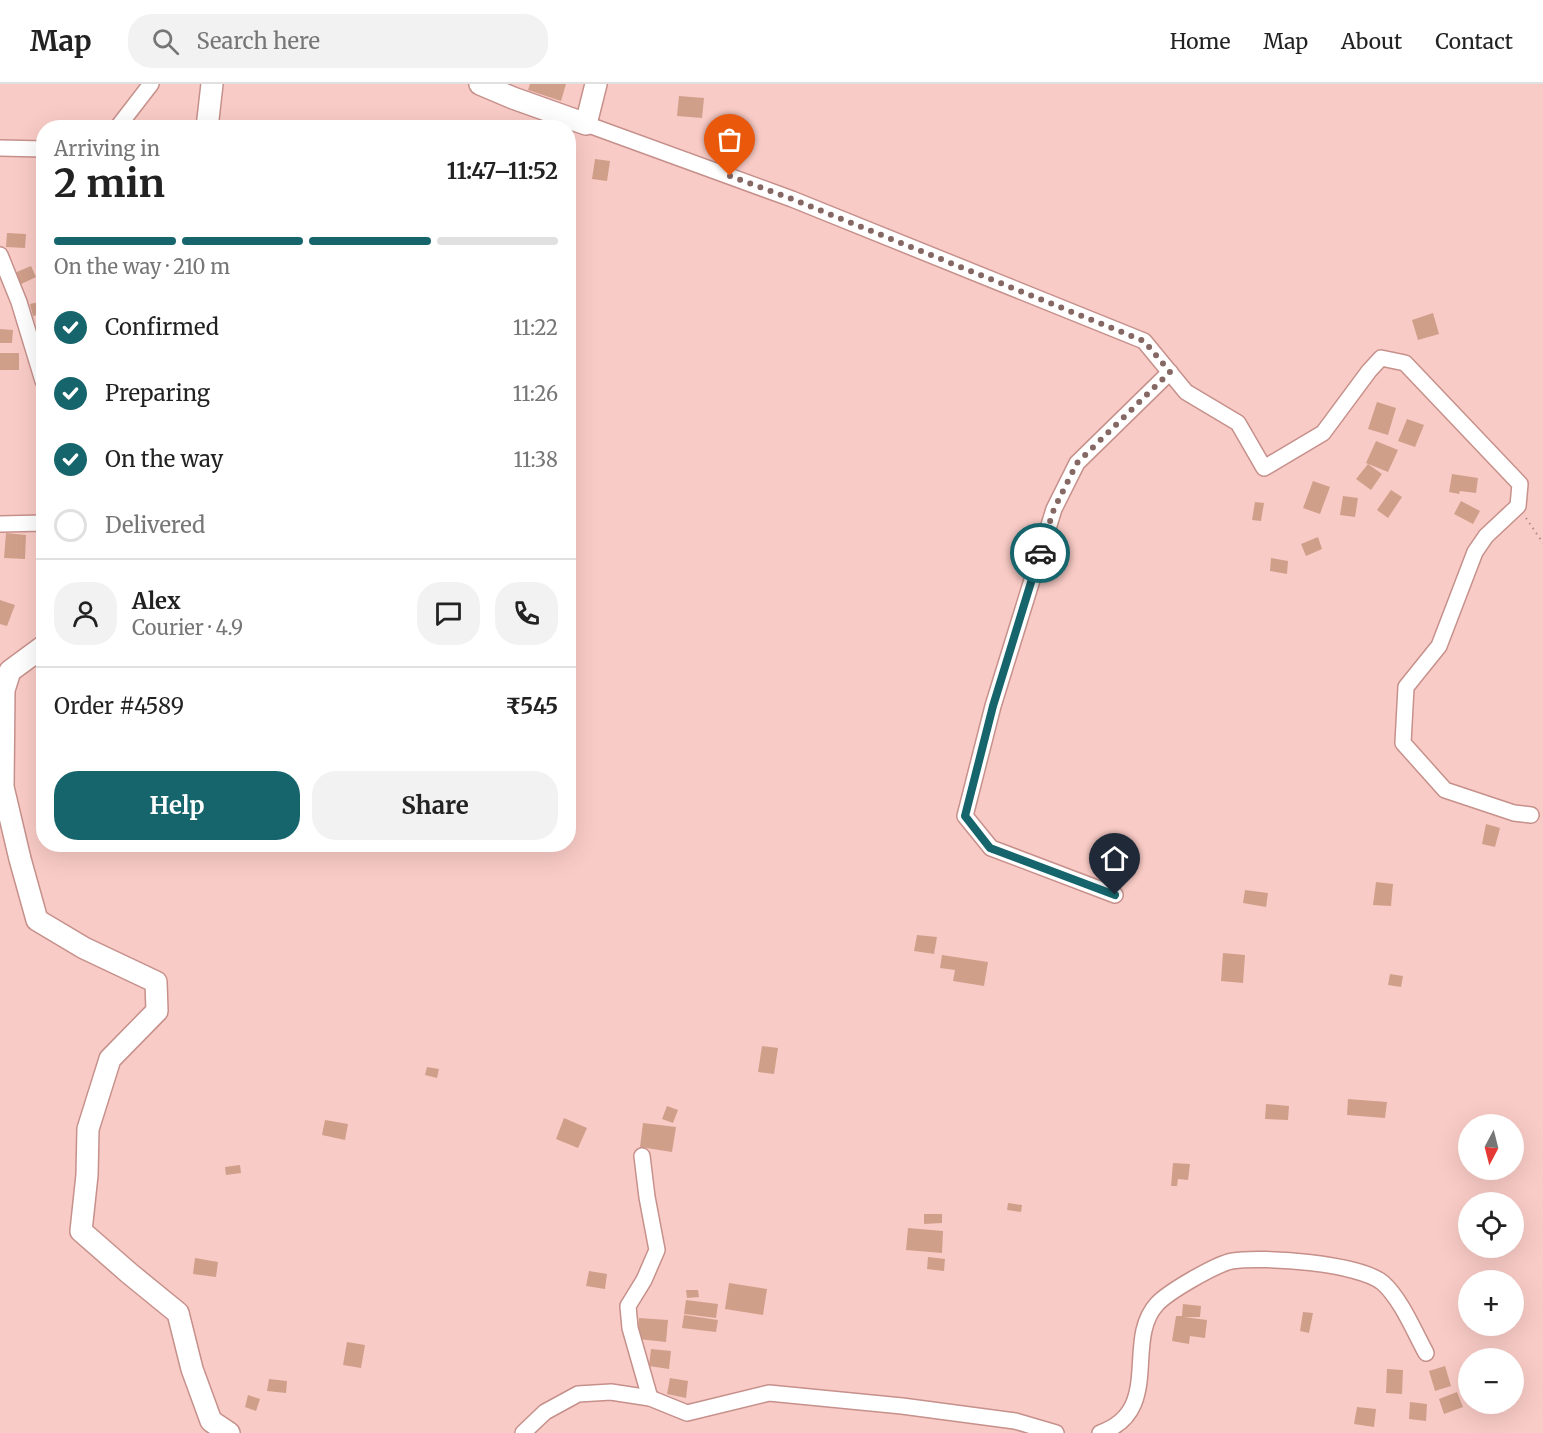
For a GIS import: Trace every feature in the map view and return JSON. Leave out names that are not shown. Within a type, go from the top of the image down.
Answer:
[{"type":"main road","points":[[208,120],[212,84]]},
{"type":"main road","points":[[480,84],[575,120]]},
{"type":"main road","points":[[576,120],[586,124],[596,84]]},
{"type":"main road","points":[[36,651],[5,669],[3,787],[37,920],[84,948],[156,982],[157,1011],[110,1059],[88,1129],[87,1175],[81,1231],[129,1274],[178,1313],[192,1369],[212,1421],[229,1433]]},
{"type":"street","points":[[123,120],[151,84]]},
{"type":"street","points":[[586,124],[792,199],[1144,341],[1186,392],[1238,423],[1264,468],[1323,433],[1369,371],[1382,358],[1405,363],[1520,484],[1518,506],[1486,536],[1475,552],[1439,646],[1406,687],[1403,743],[1445,790],[1514,813],[1531,815]]},
{"type":"street","points":[[0,148],[36,149]]},
{"type":"street","points":[[0,255],[19,302],[36,356]]},
{"type":"street","points":[[1115,895],[990,848],[965,816],[993,706],[1054,509],[1077,463],[1170,372]]},
{"type":"street","points":[[0,524],[36,524]]},
{"type":"street","points":[[642,1156],[657,1250],[644,1280],[628,1306],[630,1328],[650,1398]]},
{"type":"street","points":[[1100,1433],[1111,1429],[1127,1416],[1137,1393],[1146,1319],[1157,1304],[1180,1287],[1230,1262],[1264,1259],[1308,1263],[1353,1270],[1383,1283],[1398,1303],[1426,1353]]},
{"type":"street","points":[[523,1433],[545,1412],[578,1394],[611,1392],[650,1398],[687,1413],[769,1393],[902,1406],[1015,1421],[1056,1433]]},
{"type":"path","points":[[1518,506],[1543,543]]},
{"type":"building","points":[[530,84],[566,84],[561,101],[528,90]]},
{"type":"building","points":[[679,96],[704,98],[702,118],[677,116]]},
{"type":"building","points":[[595,159],[610,161],[607,181],[592,179]]},
{"type":"building","points":[[7,233],[26,234],[25,248],[6,247]]},
{"type":"building","points":[[31,266],[36,277],[17,286],[12,274]]},
{"type":"building","points":[[36,303],[36,315],[33,316],[30,304]]},
{"type":"building","points":[[1433,313],[1439,334],[1418,340],[1412,320]]},
{"type":"building","points":[[0,329],[13,330],[12,343],[0,343]]},
{"type":"building","points":[[0,353],[19,353],[19,370],[0,370]]},
{"type":"building","points":[[1377,402],[1396,408],[1388,435],[1368,429]]},
{"type":"building","points":[[1407,419],[1424,425],[1415,447],[1398,441]]},
{"type":"building","points":[[1376,441],[1398,450],[1388,472],[1366,463]]},
{"type":"building","points":[[1368,464],[1382,474],[1371,490],[1356,479]]},
{"type":"building","points":[[1452,474],[1478,478],[1476,493],[1449,492]]},
{"type":"building","points":[[1313,481],[1330,487],[1320,514],[1303,508]]},
{"type":"building","points":[[1391,490],[1402,497],[1388,518],[1377,510]]},
{"type":"building","points":[[1343,496],[1358,498],[1355,517],[1340,515]]},
{"type":"building","points":[[1461,501],[1480,511],[1473,524],[1454,514]]},
{"type":"building","points":[[1255,502],[1264,503],[1261,521],[1252,520]]},
{"type":"building","points":[[6,533],[26,535],[25,559],[4,558]]},
{"type":"building","points":[[1318,537],[1322,549],[1306,556],[1301,544]]},
{"type":"building","points":[[1271,558],[1288,561],[1287,574],[1270,571]]},
{"type":"building","points":[[0,600],[15,605],[7,626],[0,624]]},
{"type":"building","points":[[1486,824],[1500,828],[1495,847],[1482,844]]},
{"type":"building","points":[[1376,882],[1393,884],[1391,906],[1373,905]]},
{"type":"building","points":[[1245,890],[1268,893],[1266,907],[1243,903]]},
{"type":"building","points":[[917,935],[937,937],[934,954],[914,951]]},
{"type":"building","points":[[1223,953],[1245,955],[1243,983],[1221,981]]},
{"type":"building","points":[[942,955],[988,962],[984,986],[953,981],[955,970],[940,968]]},
{"type":"building","points":[[1390,974],[1403,976],[1401,987],[1388,985]]},
{"type":"building","points":[[762,1046],[778,1048],[774,1074],[758,1072]]},
{"type":"building","points":[[427,1067],[439,1069],[437,1078],[425,1075]]},
{"type":"building","points":[[1348,1099],[1387,1102],[1385,1118],[1347,1115]]},
{"type":"building","points":[[1266,1104],[1289,1106],[1288,1120],[1265,1119]]},
{"type":"building","points":[[667,1106],[678,1110],[673,1123],[662,1119]]},
{"type":"building","points":[[564,1118],[587,1128],[578,1148],[556,1139]]},
{"type":"building","points":[[325,1120],[348,1124],[345,1140],[322,1135]]},
{"type":"building","points":[[643,1123],[676,1127],[672,1152],[640,1147]]},
{"type":"building","points":[[1173,1163],[1190,1164],[1188,1180],[1178,1179],[1177,1186],[1171,1186]]},
{"type":"building","points":[[240,1165],[241,1173],[226,1175],[225,1167]]},
{"type":"building","points":[[1008,1203],[1022,1205],[1021,1212],[1007,1210]]},
{"type":"building","points":[[924,1214],[942,1214],[942,1223],[924,1224]]},
{"type":"building","points":[[908,1228],[943,1231],[942,1253],[906,1250]]},
{"type":"building","points":[[928,1257],[945,1259],[944,1271],[927,1269]]},
{"type":"building","points":[[195,1258],[218,1262],[216,1277],[193,1274]]},
{"type":"building","points":[[589,1271],[607,1274],[605,1289],[586,1286]]},
{"type":"building","points":[[729,1283],[767,1289],[763,1315],[725,1309]]},
{"type":"building","points":[[686,1290],[698,1290],[699,1297],[687,1298]]},
{"type":"building","points":[[686,1300],[718,1304],[716,1318],[684,1314]]},
{"type":"building","points":[[1183,1304],[1201,1306],[1200,1317],[1184,1317],[1207,1320],[1205,1338],[1190,1336],[1189,1344],[1172,1341],[1176,1316],[1182,1316]]},
{"type":"building","points":[[1303,1312],[1313,1313],[1309,1333],[1300,1331]]},
{"type":"building","points":[[684,1315],[718,1320],[716,1332],[682,1328]]},
{"type":"building","points":[[639,1318],[668,1320],[666,1342],[638,1339]]},
{"type":"building","points":[[347,1342],[365,1345],[361,1368],[343,1365]]},
{"type":"building","points":[[651,1349],[671,1351],[669,1369],[649,1366]]},
{"type":"building","points":[[1445,1366],[1451,1386],[1435,1391],[1429,1371]]},
{"type":"building","points":[[1387,1369],[1403,1370],[1402,1394],[1386,1393]]},
{"type":"building","points":[[670,1378],[688,1381],[686,1398],[667,1394]]},
{"type":"building","points":[[269,1379],[287,1381],[286,1393],[267,1391]]},
{"type":"building","points":[[1457,1392],[1458,1409],[1444,1414],[1439,1399]]},
{"type":"building","points":[[248,1395],[260,1399],[256,1411],[245,1407]]},
{"type":"building","points":[[1410,1402],[1427,1404],[1426,1421],[1409,1419]]},
{"type":"building","points":[[1357,1407],[1376,1409],[1374,1427],[1354,1424]]},
{"type":"way so far","points":[[730,176],[1144,341],[1170,372],[1077,463],[1054,509],[1040,553]]},
{"type":"route","points":[[1040,553],[993,706],[965,816],[990,848],[1115,895]]}]
